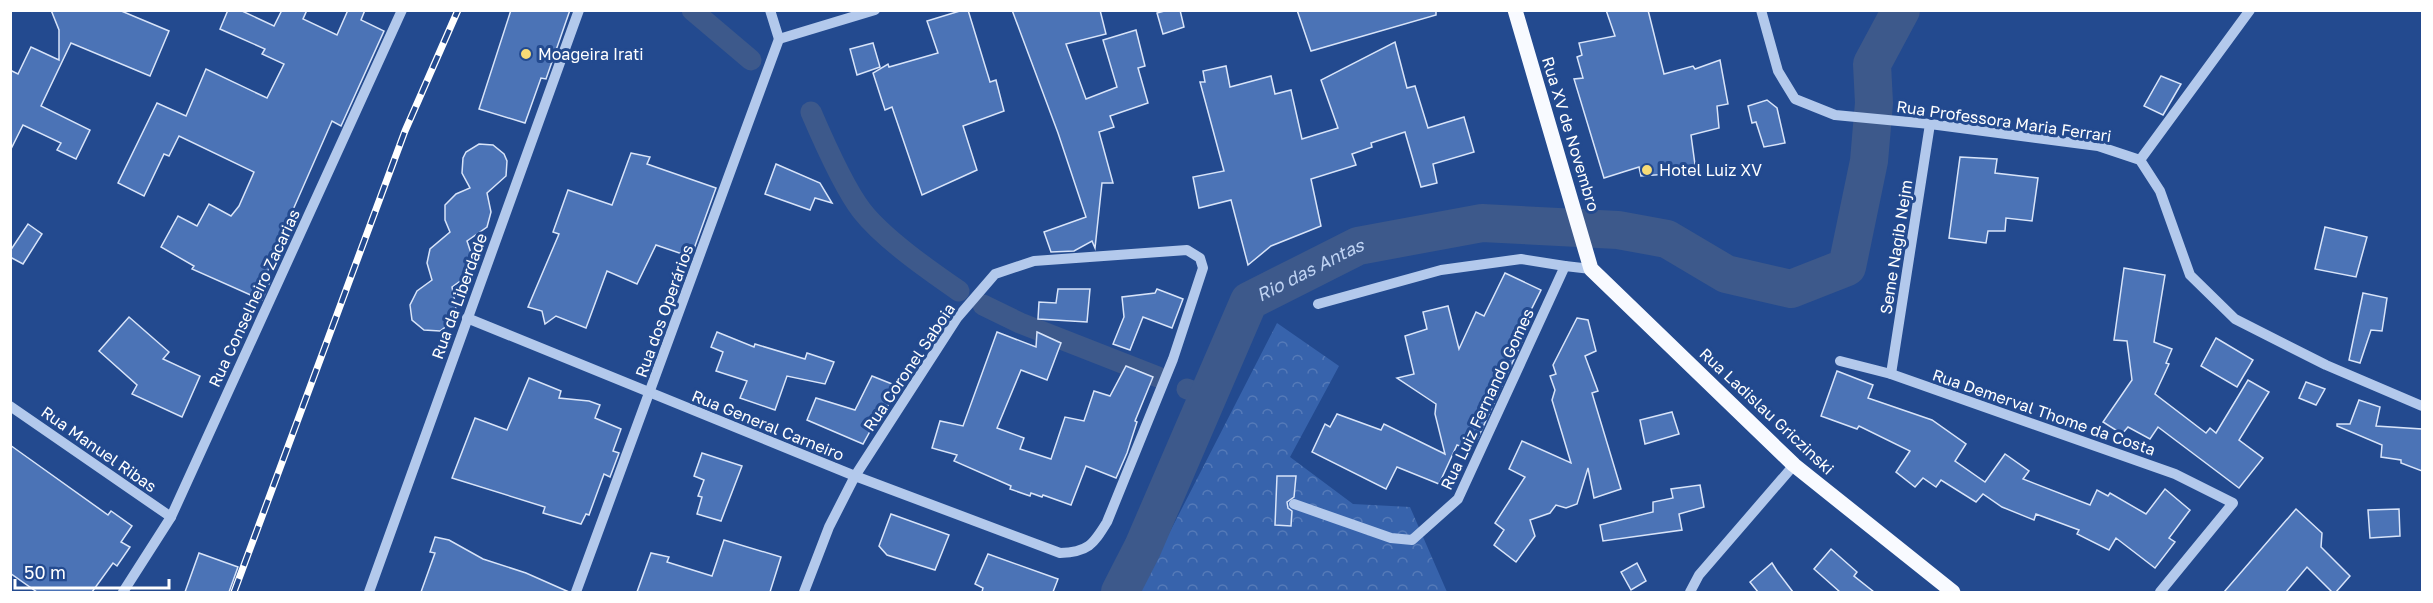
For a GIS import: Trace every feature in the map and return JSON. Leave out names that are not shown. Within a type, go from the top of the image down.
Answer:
[{"type":"main road","name":"Rua XV de Novembro","points":[[1515,10],[1591,269]]},
{"type":"main road","name":"Rua Ladislau Griczinski","points":[[1591,269],[1794,465],[1953,592]]},
{"type":"street","name":"Rua Conselheiro Zacarias","points":[[123,592],[171,517],[402,10]]},
{"type":"street","name":"Rua da Liberdade","points":[[369,592],[579,10]]},
{"type":"street","points":[[770,10],[779,39],[875,10]]},
{"type":"street","name":"Rua Professora Maria Ferrari","points":[[1761,10],[1778,70],[1795,99],[1835,115],[1900,120],[2098,147],[2140,160]]},
{"type":"street","points":[[2250,10],[2140,160],[2160,191],[2190,274],[2235,320],[2326,365],[2422,406]]},
{"type":"street","name":"Rua dos Operários","points":[[576,592],[779,39]]},
{"type":"street","name":"Seme Nagib Nejm","points":[[1891,374],[1930,124]]},
{"type":"street","name":"Rua Coronel Saboia","points":[[804,592],[829,527],[855,476],[957,318],[995,274],[1035,261],[1187,250],[1200,258],[1203,268],[1173,359],[1107,522],[1094,543],[1080,552],[1060,553]]},
{"type":"street","points":[[1318,304],[1441,270],[1521,259],[1591,269]]},
{"type":"street","name":"Rua Luiz Fernando Gomes","points":[[1294,504],[1391,538],[1412,540],[1458,499],[1565,266]]},
{"type":"street","name":"Rua General Carneiro","points":[[467,318],[855,476],[1060,553]]},
{"type":"street","name":"Rua Demerval Thome da Costa","points":[[1840,361],[1891,374],[2175,474],[2232,503],[2160,592]]},
{"type":"street","name":"Rua Manuel Ribas","points":[[10,406],[171,517]]},
{"type":"street","points":[[1690,592],[1699,575],[1794,465]]},
{"type":"green space","points":[[1277,323],[1339,366],[1290,457],[1353,504],[1410,507],[1447,592],[1139,592]]},
{"type":"building","points":[[51,10],[119,10],[169,31],[150,76],[71,43],[41,106],[90,130],[76,159],[57,150],[61,143],[23,125],[10,151],[10,70],[18,74],[31,47],[59,60],[59,30]]},
{"type":"building","points":[[228,10],[240,10],[274,26],[282,10],[307,10],[303,19],[337,35],[348,10],[365,10],[361,20],[384,31],[341,126],[332,121],[285,228],[290,230],[265,276],[271,279],[262,300],[192,269],[194,266],[161,247],[178,216],[197,226],[209,204],[231,216],[239,206],[254,172],[179,136],[169,156],[164,154],[144,196],[118,183],[157,103],[186,116],[206,69],[267,98],[284,64],[262,54],[265,49],[220,29]]},
{"type":"building","name":"Moageira Irati","points":[[511,10],[570,10],[546,79],[541,78],[525,123],[479,109]]},
{"type":"building","points":[[968,10],[990,82],[996,80],[1004,111],[963,126],[977,170],[922,195],[892,107],[885,110],[873,73],[888,64],[889,67],[938,53],[927,21]]},
{"type":"building","points":[[1012,10],[1100,10],[1106,34],[1066,44],[1086,99],[1117,87],[1103,40],[1136,30],[1145,66],[1138,68],[1148,103],[1110,116],[1114,127],[1099,132],[1113,183],[1102,183],[1095,248],[1092,241],[1074,251],[1051,252],[1044,232],[1086,217],[1058,133]]},
{"type":"building","points":[[1180,10],[1184,27],[1163,34],[1157,13]]},
{"type":"building","points":[[1297,10],[1436,10],[1436,15],[1311,51]]},
{"type":"building","points":[[1606,10],[1648,10],[1664,74],[1693,66],[1695,69],[1720,60],[1728,104],[1717,106],[1719,128],[1691,135],[1696,172],[1641,176],[1639,167],[1604,178],[1574,79],[1583,78],[1577,57],[1582,55],[1579,43],[1615,36]]},
{"type":"building","points":[[1395,42],[1407,88],[1415,86],[1428,128],[1464,117],[1474,152],[1433,164],[1437,183],[1421,187],[1405,132],[1371,143],[1372,147],[1352,154],[1356,165],[1311,179],[1321,226],[1271,246],[1248,265],[1231,200],[1199,208],[1193,177],[1224,171],[1200,82],[1205,82],[1203,71],[1226,66],[1230,87],[1271,76],[1275,94],[1291,90],[1302,139],[1338,128],[1321,80]]},
{"type":"building","points":[[873,43],[880,67],[857,75],[850,49]]},
{"type":"building","points":[[2161,76],[2181,84],[2163,115],[2144,106]]},
{"type":"building","points":[[1767,100],[1777,108],[1785,143],[1764,147],[1756,122],[1752,123],[1748,106]]},
{"type":"building","points":[[479,144],[493,145],[504,154],[507,161],[506,176],[487,193],[491,212],[487,227],[467,241],[474,262],[467,276],[452,287],[456,307],[452,322],[440,331],[424,330],[412,320],[410,305],[417,291],[432,280],[427,263],[430,249],[450,232],[445,220],[445,205],[456,194],[470,188],[462,173],[463,158],[466,152]]},
{"type":"building","points":[[631,153],[650,157],[647,164],[716,188],[691,257],[656,245],[637,284],[607,271],[586,328],[556,316],[545,324],[542,311],[528,307],[559,234],[553,232],[568,190],[612,205]]},
{"type":"building","points":[[1960,157],[1997,159],[1995,173],[2038,178],[2032,221],[2006,218],[2005,231],[1988,231],[1986,243],[1949,238]]},
{"type":"building","points":[[776,164],[820,183],[832,203],[815,198],[810,210],[765,194]]},
{"type":"building","points":[[28,224],[42,234],[23,264],[10,257],[10,251]]},
{"type":"building","points":[[2325,227],[2367,237],[2356,277],[2315,269]]},
{"type":"building","points":[[2124,268],[2165,275],[2154,342],[2172,349],[2166,363],[2169,364],[2155,394],[2206,433],[2210,428],[2216,433],[2248,380],[2269,392],[2239,440],[2263,458],[2239,488],[2158,427],[2150,439],[2128,427],[2122,434],[2103,422],[2132,380],[2127,341],[2114,340]]},
{"type":"building","points":[[1505,273],[1541,290],[1519,334],[1524,337],[1478,438],[1470,450],[1457,445],[1439,484],[1397,467],[1386,489],[1312,452],[1325,424],[1330,427],[1337,414],[1381,430],[1384,424],[1445,454],[1435,414],[1436,404],[1397,378],[1414,374],[1405,336],[1427,329],[1423,312],[1448,306],[1459,349],[1476,312],[1484,316]]},
{"type":"building","points":[[1058,289],[1090,289],[1087,322],[1038,319],[1039,302],[1056,303]]},
{"type":"building","points":[[1157,289],[1183,299],[1172,328],[1143,317],[1130,350],[1113,344],[1124,317],[1122,297],[1155,293]]},
{"type":"building","points":[[2363,293],[2387,298],[2382,331],[2371,330],[2360,363],[2349,360]]},
{"type":"building","points":[[129,317],[169,352],[163,359],[200,376],[182,417],[132,394],[137,385],[99,351]]},
{"type":"building","points":[[1577,318],[1588,320],[1596,351],[1585,356],[1598,391],[1592,393],[1621,489],[1594,498],[1588,468],[1577,504],[1566,508],[1556,505],[1550,513],[1530,520],[1535,536],[1516,562],[1494,545],[1504,530],[1495,523],[1525,477],[1509,469],[1522,441],[1571,463],[1552,400],[1555,390],[1550,376],[1556,374],[1553,365]]},
{"type":"building","points":[[717,332],[754,347],[755,344],[805,359],[807,353],[834,362],[825,384],[787,376],[775,410],[740,398],[747,381],[716,371],[723,352],[711,347]]},
{"type":"building","points":[[997,332],[1036,347],[1037,332],[1061,343],[1047,380],[1021,370],[997,428],[1024,438],[1020,449],[1051,459],[1065,417],[1084,421],[1094,391],[1110,396],[1126,366],[1153,377],[1116,478],[1086,466],[1071,505],[1043,495],[1042,497],[1031,493],[1030,496],[1010,489],[1011,486],[954,461],[957,455],[932,448],[940,421],[963,426]]},
{"type":"building","points":[[2216,338],[2253,360],[2237,387],[2201,366]]},
{"type":"building","points":[[1837,371],[1873,385],[1868,398],[1932,420],[1966,444],[1955,461],[1985,482],[2005,454],[2029,471],[2023,479],[2090,505],[2097,490],[2108,496],[2110,493],[2146,514],[2165,489],[2190,510],[2169,538],[2175,542],[2155,568],[2116,538],[2109,550],[2077,534],[2079,530],[2036,514],[2034,520],[2002,507],[1983,494],[1976,502],[1941,480],[1936,487],[1923,478],[1915,487],[1896,472],[1910,451],[1859,426],[1857,429],[1821,416]]},
{"type":"building","points":[[872,376],[897,386],[885,412],[879,415],[863,444],[807,420],[816,398],[855,410]]},
{"type":"building","points":[[529,378],[561,391],[559,398],[589,401],[600,405],[595,418],[621,429],[613,451],[619,453],[610,477],[604,474],[589,515],[586,514],[581,524],[543,513],[545,507],[452,478],[475,418],[507,430]]},
{"type":"building","points":[[2306,382],[2325,389],[2316,405],[2299,398]]},
{"type":"building","points":[[2359,400],[2380,407],[2376,426],[2422,429],[2422,471],[2401,463],[2401,460],[2381,457],[2382,445],[2337,426],[2337,424],[2350,424]]},
{"type":"building","points":[[1672,412],[1679,434],[1645,444],[1640,420]]},
{"type":"building","points":[[10,445],[108,515],[111,511],[132,526],[121,542],[130,547],[117,566],[113,563],[92,592],[37,592],[10,573]]},
{"type":"building","points":[[702,453],[742,466],[721,521],[697,514],[702,497],[698,496],[704,480],[694,476]]},
{"type":"building","points":[[1277,476],[1296,476],[1294,497],[1287,502],[1288,508],[1292,511],[1291,526],[1275,525]]},
{"type":"building","points":[[1700,485],[1704,507],[1679,514],[1682,530],[1603,541],[1600,525],[1653,512],[1653,502],[1673,498],[1671,489]]},
{"type":"building","points":[[2296,509],[2322,533],[2321,547],[2350,576],[2336,592],[2332,592],[2307,567],[2286,592],[2224,592]]},
{"type":"building","points":[[2399,509],[2400,536],[2370,538],[2368,510]]},
{"type":"building","points":[[891,514],[949,535],[935,570],[887,555],[879,546]]},
{"type":"building","points":[[435,537],[449,540],[483,559],[526,573],[569,592],[421,592],[435,553],[430,552]]},
{"type":"building","points":[[724,540],[781,557],[770,592],[637,592],[651,553],[669,557],[667,562],[712,576]]},
{"type":"building","points":[[1831,549],[1857,572],[1854,576],[1874,592],[1840,592],[1814,569]]},
{"type":"building","points":[[199,553],[238,567],[229,592],[185,592]]},
{"type":"building","points":[[988,554],[1058,579],[1053,592],[982,592],[983,588],[975,584]]},
{"type":"building","points":[[1637,563],[1646,581],[1631,590],[1621,572]]},
{"type":"building","points":[[1772,563],[1793,592],[1758,592],[1750,582]]},
{"type":"waterway","points":[[692,10],[751,60]]},
{"type":"waterway","name":"Rio das Antas","points":[[1120,592],[1143,547],[1249,301],[1358,246],[1482,223],[1618,230],[1667,239],[1726,274],[1791,289],[1847,267],[1869,161],[1874,103],[1872,64],[1901,10]]},
{"type":"waterway","points":[[811,112],[841,177],[871,222],[921,264],[959,291]]},
{"type":"waterway","points":[[983,305],[1020,323],[1158,377]]},
{"type":"waterway","points":[[1187,389],[1209,397]]},
{"type":"railway","points":[[234,592],[405,131],[458,10]]},
{"type":"place","name":"Moageira Irati","points":[[526,54]]},
{"type":"place","name":"Hotel Luiz XV","points":[[1647,170]]}]
